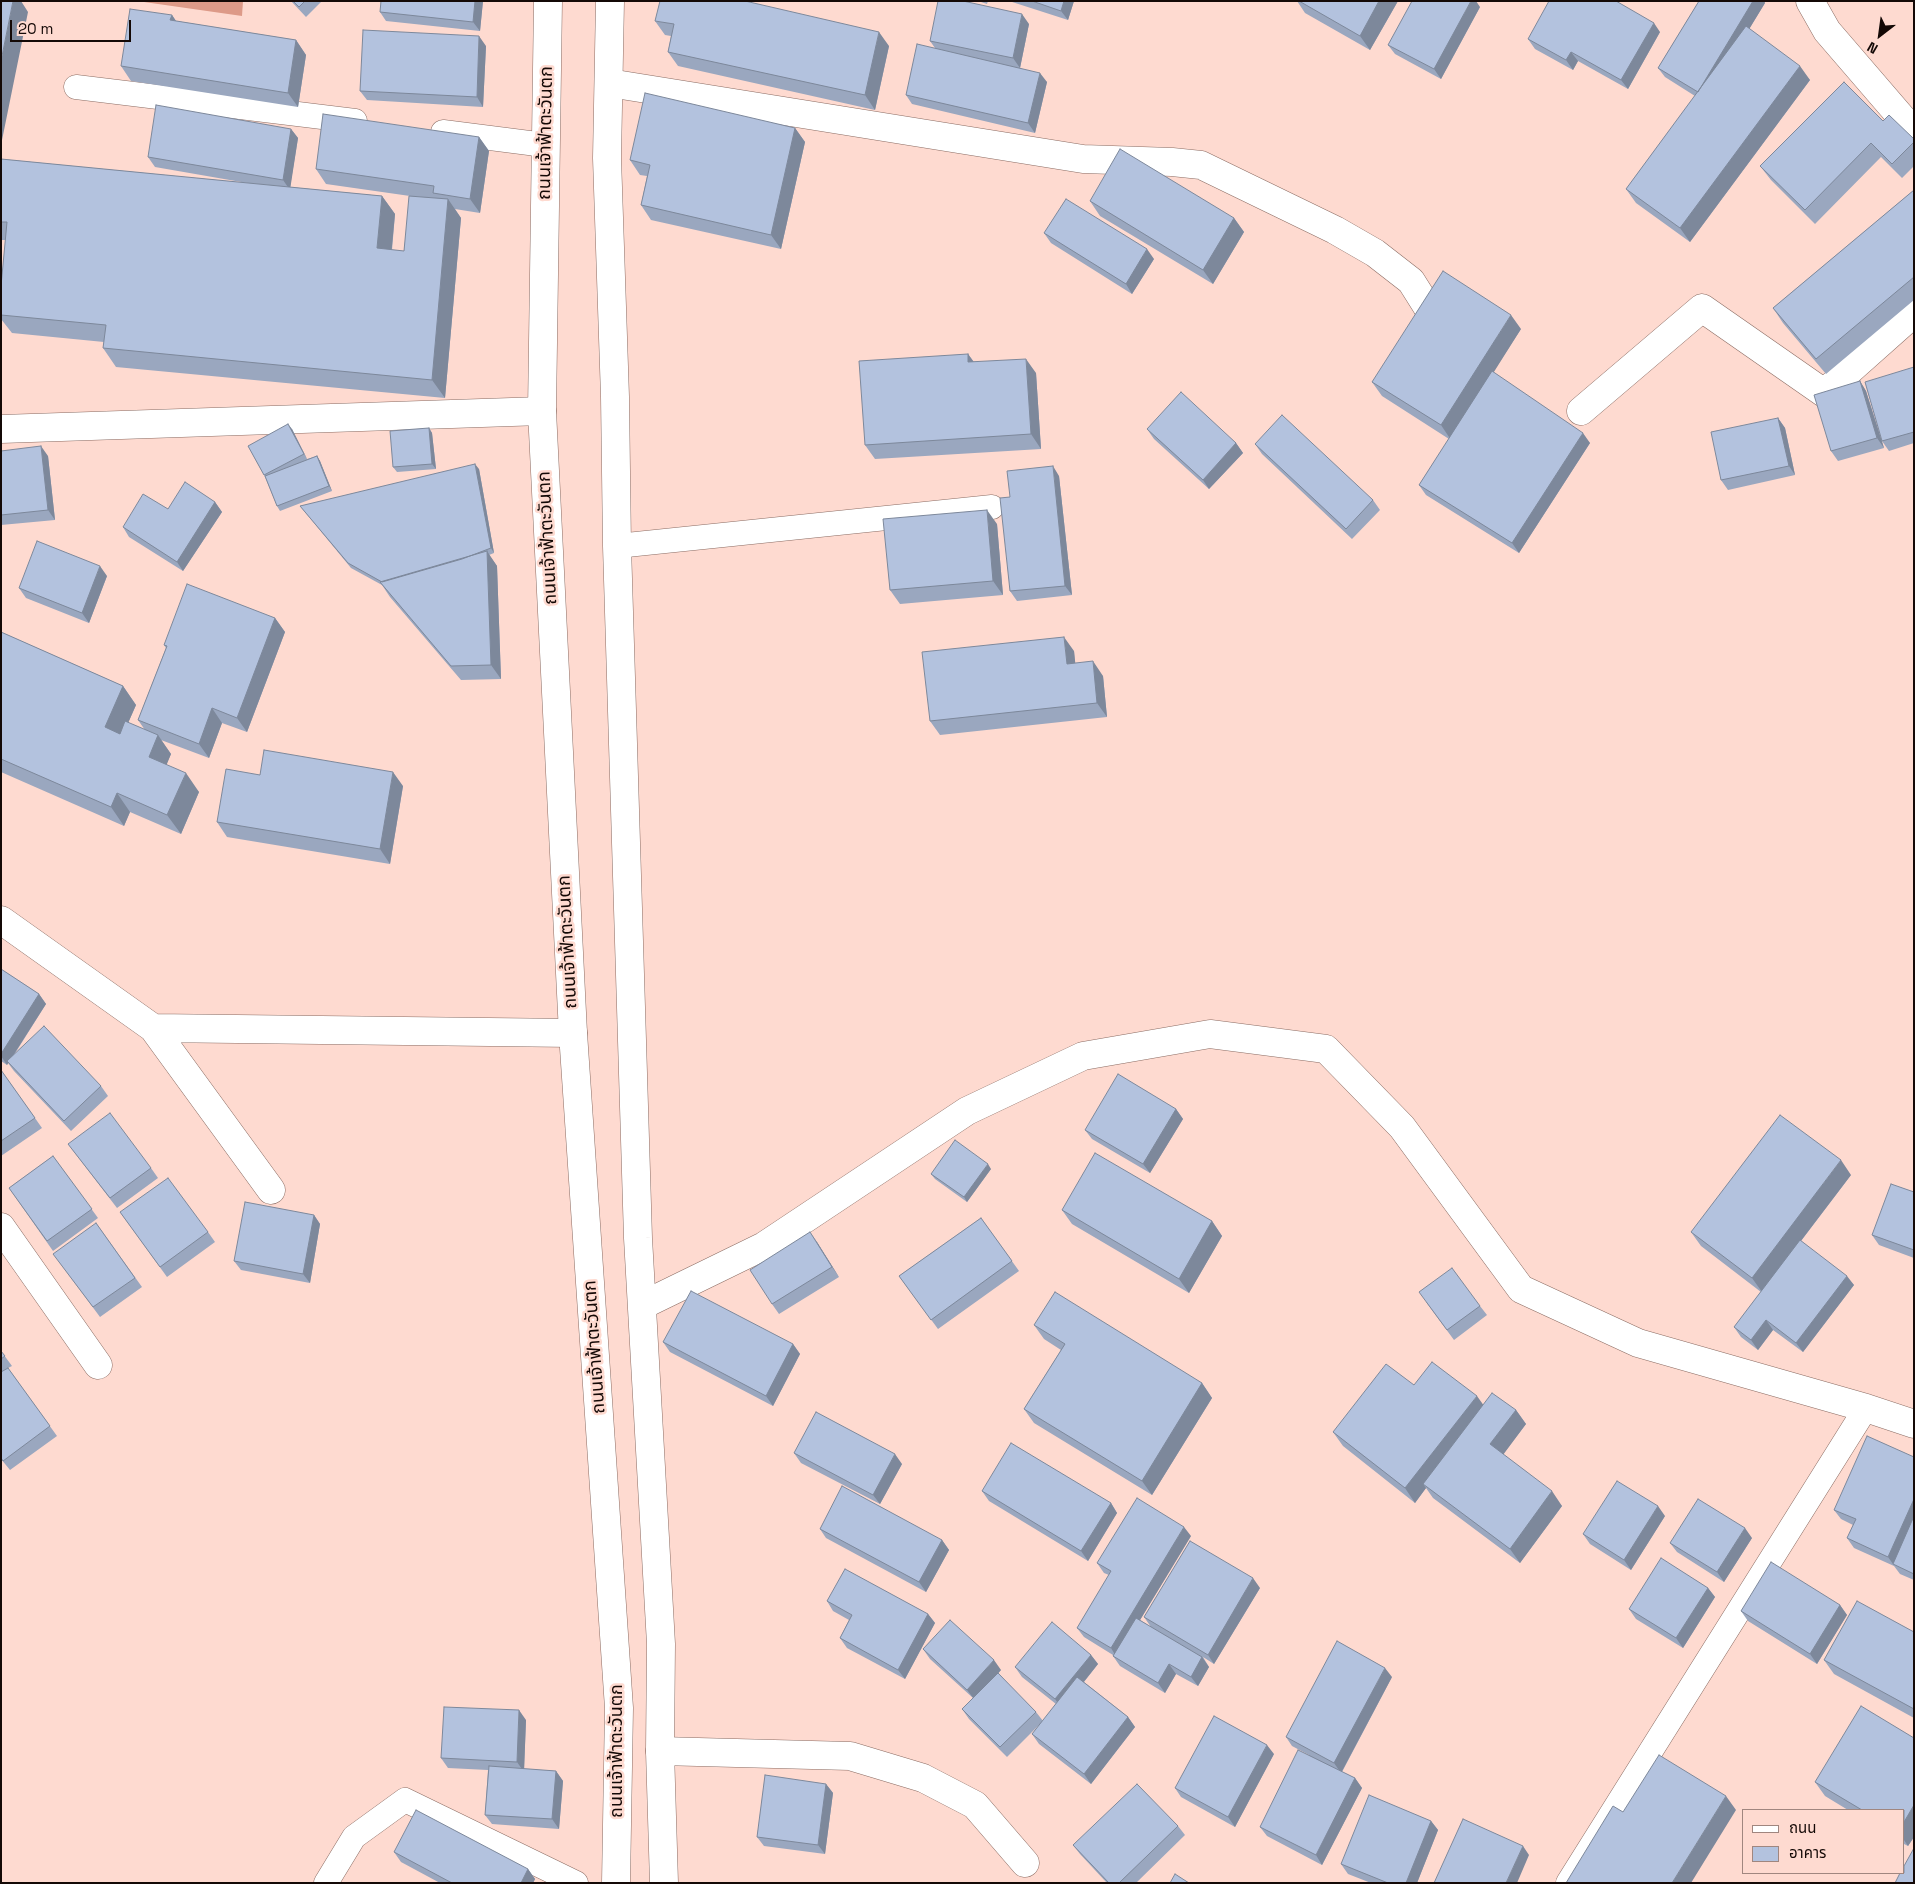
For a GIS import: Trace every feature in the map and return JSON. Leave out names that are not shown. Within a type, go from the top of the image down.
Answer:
[{"type":"street","name":"ถนนเจ้าฟ้าตะวันตก","points":[[548,1],[542,411],[573,1033],[619,1708],[616,1883]]},
{"type":"street","points":[[610,1],[607,158],[615,397],[617,546],[638,1238],[661,1644],[660,1751],[664,1883]]},
{"type":"street","points":[[1810,1],[1828,31],[1914,132]]},
{"type":"street","points":[[609,82],[1083,159],[1172,162],[1201,165],[1335,230],[1375,253],[1411,281],[1428,308]]},
{"type":"street","points":[[1581,411],[1702,308],[1824,393],[1914,313]]},
{"type":"street","points":[[1,429],[542,411]]},
{"type":"street","points":[[1,920],[153,1028],[270,1190]]},
{"type":"street","points":[[153,1028],[573,1033]]},
{"type":"street","points":[[643,1305],[764,1246],[976,1107],[1083,1056],[1210,1034],[1326,1049],[1402,1127],[1521,1289],[1638,1343],[1866,1408],[1914,1424]]},
{"type":"street","points":[[1,1227],[98,1365]]},
{"type":"street","points":[[660,1751],[850,1756],[923,1778],[976,1805],[1024,1862]]},
{"type":"lane","points":[[76,87],[379,124]]},
{"type":"lane","points":[[418,129],[545,145]]},
{"type":"lane","points":[[617,546],[992,508]]},
{"type":"lane","points":[[1568,1883],[1866,1408]]},
{"type":"lane","points":[[326,1883],[354,1837],[405,1800],[576,1883]]},
{"type":"shaded area","points":[[137,1],[243,1],[242,16]]},
{"type":"building","points":[[1,1],[13,1],[1,61]]},
{"type":"building","points":[[293,1],[305,1],[299,7]]},
{"type":"building","points":[[381,1],[475,1],[473,22],[380,12]]},
{"type":"building","points":[[660,1],[745,1],[879,32],[865,95],[668,52],[674,24],[655,21]]},
{"type":"building","points":[[938,1],[963,1],[1022,14],[1013,58],[930,41]]},
{"type":"building","points":[[1032,1],[1064,1],[1061,11]]},
{"type":"building","points":[[1299,1],[1379,1],[1360,36]]},
{"type":"building","points":[[1412,1],[1471,1],[1434,69],[1388,45]]},
{"type":"building","points":[[1549,1],[1616,1],[1654,23],[1621,80],[1571,52],[1566,60],[1528,39]]},
{"type":"building","points":[[1699,1],[1753,1],[1698,92],[1658,68]]},
{"type":"building","points":[[130,9],[172,15],[170,20],[296,40],[288,93],[121,66]]},
{"type":"building","points":[[1746,26],[1800,66],[1680,228],[1626,189]]},
{"type":"building","points":[[363,30],[479,36],[477,97],[360,91]]},
{"type":"building","points":[[917,44],[1040,73],[1028,123],[906,95]]},
{"type":"building","points":[[1844,82],[1883,121],[1889,115],[1914,139],[1914,142],[1892,164],[1871,143],[1805,210],[1760,166]]},
{"type":"building","points":[[645,93],[795,128],[771,235],[641,205],[650,165],[630,160]]},
{"type":"building","points":[[156,105],[291,129],[283,180],[148,157]]},
{"type":"building","points":[[323,114],[479,137],[470,199],[433,193],[434,186],[316,169]]},
{"type":"building","points":[[1120,149],[1234,218],[1203,270],[1090,201]]},
{"type":"building","points":[[1,159],[382,196],[377,248],[404,251],[409,196],[448,199],[432,380],[103,348],[106,325],[1,315],[1,286],[7,222],[1,222]]},
{"type":"building","points":[[1914,190],[1914,277],[1816,359],[1773,308]]},
{"type":"building","points":[[1066,199],[1147,249],[1126,284],[1044,233]]},
{"type":"building","points":[[1443,271],[1511,315],[1441,425],[1372,382]]},
{"type":"building","points":[[968,354],[968,362],[1026,359],[1031,434],[865,445],[859,361]]},
{"type":"building","points":[[1914,367],[1914,432],[1882,441],[1865,382]]},
{"type":"building","points":[[1492,371],[1583,433],[1512,543],[1419,485]]},
{"type":"building","points":[[1860,381],[1877,438],[1831,451],[1814,395]]},
{"type":"building","points":[[1181,392],[1236,443],[1203,480],[1147,429]]},
{"type":"building","points":[[1282,415],[1373,500],[1346,529],[1255,444]]},
{"type":"building","points":[[1778,418],[1789,466],[1721,480],[1711,432]]},
{"type":"building","points":[[288,424],[304,454],[264,475],[248,446]]},
{"type":"building","points":[[429,428],[432,464],[393,467],[390,431]]},
{"type":"building","points":[[41,446],[48,510],[1,515],[1,451]]},
{"type":"building","points":[[317,456],[329,486],[277,506],[265,476]]},
{"type":"building","points":[[475,464],[491,548],[462,559],[382,582],[348,563],[300,506]]},
{"type":"building","points":[[1053,466],[1065,586],[1010,591],[1000,498],[1010,497],[1007,471]]},
{"type":"building","points":[[185,482],[215,502],[177,562],[123,527],[143,494],[168,509]]},
{"type":"building","points":[[987,510],[993,581],[890,590],[883,519]]},
{"type":"building","points":[[37,541],[100,566],[82,613],[19,588]]},
{"type":"building","points":[[487,551],[491,665],[451,666],[380,582]]},
{"type":"building","points":[[187,584],[275,618],[237,718],[212,708],[199,744],[138,720],[167,646],[164,645]]},
{"type":"building","points":[[1,632],[123,686],[105,727],[120,734],[125,721],[158,735],[149,757],[186,773],[167,815],[117,793],[111,807],[1,759]]},
{"type":"building","points":[[1064,637],[1067,664],[1093,661],[1097,703],[930,721],[922,652]]},
{"type":"building","points":[[264,750],[393,772],[380,849],[217,822],[226,769],[260,775]]},
{"type":"building","points":[[1,969],[39,994],[1,1054]]},
{"type":"building","points":[[44,1026],[101,1086],[64,1121],[7,1061]]},
{"type":"building","points":[[1,1070],[35,1118],[1,1141]]},
{"type":"building","points":[[1118,1074],[1176,1109],[1143,1164],[1085,1130]]},
{"type":"building","points":[[110,1113],[151,1168],[110,1198],[68,1144]]},
{"type":"building","points":[[1780,1115],[1841,1160],[1752,1278],[1691,1232]]},
{"type":"building","points":[[955,1140],[988,1164],[964,1197],[931,1174]]},
{"type":"building","points":[[1095,1153],[1212,1221],[1179,1279],[1062,1210]]},
{"type":"building","points":[[53,1156],[92,1209],[47,1241],[9,1188]]},
{"type":"building","points":[[168,1178],[208,1232],[160,1267],[120,1212]]},
{"type":"building","points":[[1891,1184],[1914,1192],[1914,1250],[1872,1235]]},
{"type":"building","points":[[245,1202],[314,1215],[303,1274],[234,1261]]},
{"type":"building","points":[[981,1218],[1012,1261],[931,1320],[899,1276]]},
{"type":"building","points":[[96,1223],[135,1278],[93,1307],[53,1254]]},
{"type":"building","points":[[810,1232],[832,1267],[772,1304],[750,1270]]},
{"type":"building","points":[[1800,1240],[1847,1276],[1796,1343],[1766,1320],[1751,1340],[1734,1327]]},
{"type":"building","points":[[1452,1268],[1480,1306],[1447,1330],[1419,1292]]},
{"type":"building","points":[[691,1291],[793,1344],[766,1396],[663,1342]]},
{"type":"building","points":[[1055,1292],[1202,1383],[1142,1481],[1024,1409],[1065,1344],[1034,1325]]},
{"type":"building","points":[[1,1351],[5,1356],[1,1359]]},
{"type":"building","points":[[1432,1362],[1477,1396],[1405,1488],[1333,1432],[1386,1364],[1414,1385]]},
{"type":"building","points":[[8,1368],[50,1426],[3,1461],[1,1458],[1,1372]]},
{"type":"building","points":[[1492,1393],[1516,1410],[1490,1444],[1552,1491],[1510,1549],[1423,1484]]},
{"type":"building","points":[[816,1412],[895,1454],[873,1495],[794,1453]]},
{"type":"building","points":[[1867,1436],[1914,1457],[1914,1499],[1888,1557],[1847,1538],[1856,1519],[1834,1510]]},
{"type":"building","points":[[1011,1443],[1111,1503],[1081,1551],[982,1491]]},
{"type":"building","points":[[1617,1481],[1658,1506],[1624,1560],[1583,1534]]},
{"type":"building","points":[[842,1486],[942,1540],[919,1582],[820,1529]]},
{"type":"building","points":[[1137,1498],[1184,1527],[1111,1648],[1077,1628],[1111,1571],[1097,1563]]},
{"type":"building","points":[[1698,1499],[1745,1528],[1717,1572],[1670,1543]]},
{"type":"building","points":[[1914,1516],[1914,1574],[1893,1564]]},
{"type":"building","points":[[1190,1541],[1253,1578],[1208,1655],[1144,1617]]},
{"type":"building","points":[[1661,1558],[1708,1588],[1676,1638],[1629,1609]]},
{"type":"building","points":[[1771,1562],[1840,1605],[1810,1654],[1741,1611]]},
{"type":"building","points":[[845,1569],[928,1614],[898,1670],[840,1638],[852,1615],[827,1601]]},
{"type":"building","points":[[1857,1601],[1914,1632],[1914,1709],[1824,1660]]},
{"type":"building","points":[[1136,1618],[1202,1657],[1191,1677],[1169,1664],[1158,1683],[1113,1656]]},
{"type":"building","points":[[950,1620],[994,1660],[967,1690],[923,1649]]},
{"type":"building","points":[[1052,1622],[1091,1655],[1055,1699],[1015,1667]]},
{"type":"building","points":[[1337,1641],[1385,1668],[1334,1763],[1286,1737]]},
{"type":"building","points":[[998,1673],[1036,1712],[1000,1747],[962,1709]]},
{"type":"building","points":[[1077,1677],[1128,1717],[1084,1774],[1032,1734]]},
{"type":"building","points":[[1861,1706],[1914,1738],[1914,1805],[1905,1820],[1905,1809],[1860,1809],[1815,1782]]},
{"type":"building","points":[[444,1707],[519,1710],[517,1762],[441,1758]]},
{"type":"building","points":[[1214,1716],[1267,1745],[1228,1817],[1175,1788]]},
{"type":"building","points":[[1298,1750],[1355,1778],[1316,1855],[1260,1827]]},
{"type":"building","points":[[1659,1755],[1726,1796],[1672,1883],[1566,1883],[1613,1806],[1623,1812]]},
{"type":"building","points":[[489,1766],[556,1771],[552,1819],[485,1815]]},
{"type":"building","points":[[765,1775],[826,1784],[818,1845],[757,1837]]},
{"type":"building","points":[[1137,1784],[1178,1826],[1119,1883],[1109,1883],[1073,1845]]},
{"type":"building","points":[[1369,1795],[1431,1821],[1406,1883],[1388,1883],[1341,1864]]},
{"type":"building","points":[[416,1810],[528,1869],[521,1883],[452,1883],[394,1852]]},
{"type":"building","points":[[1463,1819],[1523,1846],[1506,1883],[1434,1883]]},
{"type":"building","points":[[1914,1848],[1914,1883],[1895,1883],[1900,1874],[1905,1874],[1905,1864]]},
{"type":"building","points":[[1175,1874],[1189,1883],[1170,1883]]}]
